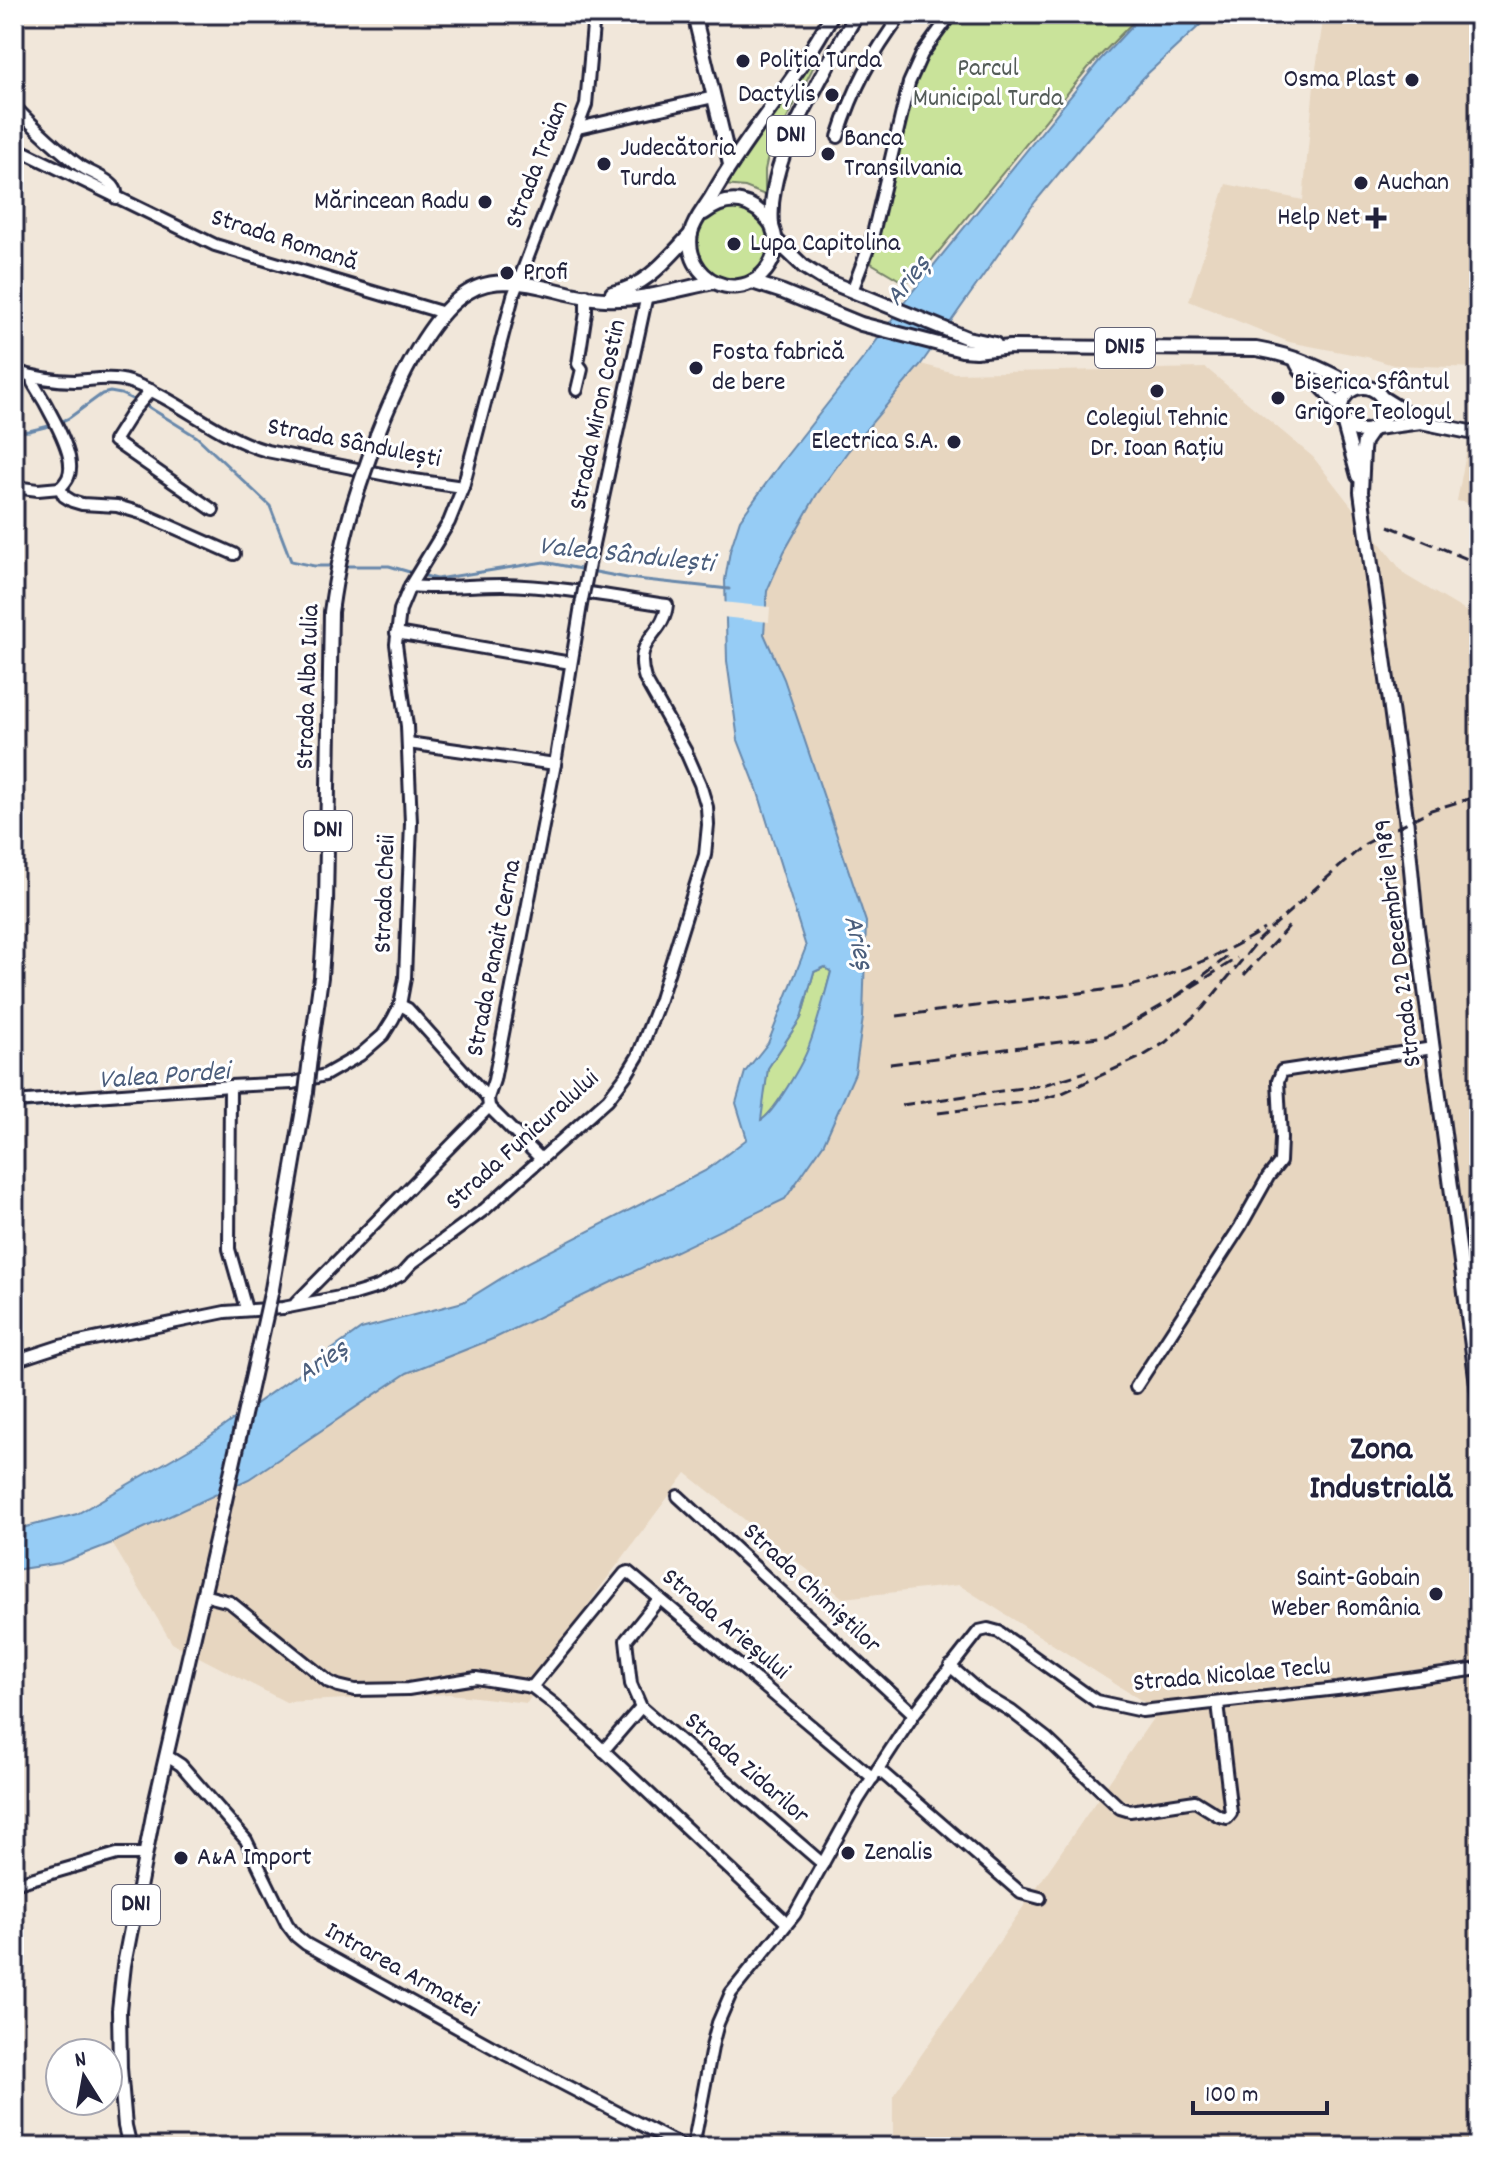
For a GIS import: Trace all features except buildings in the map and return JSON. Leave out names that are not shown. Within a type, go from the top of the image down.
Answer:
[{"type":"main road","points":[[694,14],[730,164]]},
{"type":"main road","name":"DN1","points":[[588,296],[621,292],[642,283],[691,234],[730,164],[816,43],[832,14]]},
{"type":"main road","name":"DN1","points":[[776,240],[772,225],[773,193],[785,150],[833,54],[857,14]]},
{"type":"main road","points":[[702,214],[726,201],[740,201],[764,214],[772,225]]},
{"type":"main road","points":[[691,234],[690,249],[694,262],[714,282]]},
{"type":"main road","points":[[752,282],[771,265],[776,240]]},
{"type":"main road","name":"DN15","points":[[776,240],[804,267],[825,280],[885,304],[964,344]]},
{"type":"main road","name":"Strada Alba Iulia","points":[[203,1595],[272,1289],[306,1092],[321,977],[326,904],[331,612],[346,530],[377,435],[407,370],[444,313],[460,297],[490,283],[518,282],[588,296]]},
{"type":"main road","name":"DN1","points":[[588,296],[611,299],[714,282],[727,286],[752,282]]},
{"type":"main road","name":"DN15","points":[[752,282],[861,324],[964,344],[1232,348],[1277,353],[1313,364],[1356,387],[1376,390],[1384,399],[1421,422]]},
{"type":"main road","points":[[1296,361],[1305,375],[1320,386],[1341,411],[1350,427],[1357,431],[1374,429],[1384,419],[1384,399]]},
{"type":"main road","points":[[1341,411],[1346,394],[1356,387]]},
{"type":"main road","name":"Strada 22 Decembrie 1989","points":[[1341,411],[1360,482],[1406,817],[1416,921],[1479,1399]]},
{"type":"main road","name":"DN15","points":[[1374,429],[1421,422],[1479,434]]},
{"type":"main road","name":"Strada 22 Decembrie 1989","points":[[1360,482],[1364,442],[1374,429]]},
{"type":"main road","name":"DN1","points":[[130,2147],[120,2068],[119,2010],[124,1965],[203,1595]]},
{"type":"street","name":"Strada Traian","points":[[463,487],[518,282],[578,128],[589,89],[594,14]]},
{"type":"street","points":[[838,137],[850,100],[871,56],[902,14]]},
{"type":"street","points":[[852,291],[872,238],[909,83],[922,54],[951,14]]},
{"type":"street","points":[[578,128],[714,97]]},
{"type":"street","name":"Strada Romană","points":[[14,106],[65,155],[111,184],[116,198]]},
{"type":"street","name":"Strada Romană","points":[[14,147],[215,245],[444,313]]},
{"type":"street","name":"Strada Miron Costin","points":[[593,544],[647,295]]},
{"type":"street","points":[[577,390],[582,369],[578,364],[588,296]]},
{"type":"street","name":"Strada Sândulești","points":[[14,371],[71,381],[113,379],[151,390],[246,445],[407,479],[463,487]]},
{"type":"street","points":[[14,487],[38,490],[60,488],[69,476],[71,464],[32,376]]},
{"type":"street","points":[[151,390],[114,440],[213,510]]},
{"type":"street","name":"Strada Cheii","points":[[14,1102],[293,1083],[325,1075],[360,1055],[383,1035],[400,1005],[405,978],[411,823],[408,743],[396,633],[400,610],[412,583],[449,522],[463,487]]},
{"type":"street","points":[[60,488],[64,496],[72,501],[117,506],[141,513],[234,554]]},
{"type":"street","name":"Strada Panait Cerna","points":[[488,1103],[555,764],[593,544]]},
{"type":"street","name":"Strada Funicuralului","points":[[14,1361],[60,1346],[225,1312],[283,1308],[378,1287],[402,1274],[412,1263],[485,1209],[608,1099],[638,1056],[660,999],[705,855],[708,825],[707,807],[700,784],[641,668],[641,657],[647,642],[665,615],[667,605],[547,588],[501,585],[431,588],[412,583]]},
{"type":"street","points":[[396,633],[571,663]]},
{"type":"street","points":[[408,743],[555,764]]},
{"type":"street","points":[[400,1005],[408,1009],[488,1103],[541,1159]]},
{"type":"street","points":[[1136,1387],[1280,1162],[1278,1081],[1282,1071],[1433,1048]]},
{"type":"street","points":[[230,1086],[229,1249],[246,1309]]},
{"type":"street","points":[[295,1304],[488,1103]]},
{"type":"street","name":"Strada Chimiștilor","points":[[678,1496],[914,1714]]},
{"type":"street","name":"Strada Arieșului","points":[[532,1687],[628,1572],[1021,1893],[1040,1898]]},
{"type":"street","points":[[203,1595],[230,1602],[338,1686],[355,1690],[408,1689],[476,1678],[532,1687],[554,1704],[787,1923]]},
{"type":"street","points":[[603,1751],[641,1707],[631,1684],[626,1640],[659,1599]]},
{"type":"street","name":"Strada Nicolae Teclu","points":[[693,2147],[718,2023],[731,1993],[795,1914],[876,1773],[914,1714],[979,1631],[988,1629],[999,1632],[1102,1704],[1142,1711],[1479,1669]]},
{"type":"street","points":[[950,1666],[981,1693],[1046,1738],[1120,1808],[1130,1811],[1195,1801],[1219,1816],[1230,1816],[1218,1703]]},
{"type":"street","name":"Strada Zidarilor","points":[[641,1707],[823,1864]]},
{"type":"street","name":"Intrarea Armatei","points":[[167,1756],[181,1765],[246,1840],[287,1924],[306,1944],[507,2055],[684,2147]]},
{"type":"street","points":[[14,1884],[117,1854],[146,1854]]},
{"type":"shaded area","points":[[1324,14],[1479,14],[1479,368],[1393,365],[1289,342],[1189,301],[1226,184],[1303,200]]},
{"type":"shaded area","points":[[921,364],[954,373],[1206,368],[1313,457],[1405,575],[1479,619],[1479,2147],[893,2147],[893,2096],[1158,1711],[959,1585],[843,1598],[686,1473],[594,1596],[527,1703],[449,1694],[286,1702],[172,1643],[112,1543],[249,1479],[407,1373],[495,1338],[824,1143],[855,1073],[863,1018],[866,922],[784,679],[764,634],[767,591],[784,552],[817,494],[848,451]]},
{"type":"shaded area","points":[[1469,438],[1479,440],[1479,505],[1457,501]]},
{"type":"green space","name":"Parcul Municipal Turda","points":[[956,14],[1141,14],[1088,68],[923,271],[905,283],[871,263],[912,84],[924,58]]},
{"type":"green space","points":[[815,54],[819,56],[768,156],[765,195],[745,187],[723,185]]},
{"type":"green space","points":[[723,206],[751,209],[766,226],[772,239],[759,273],[733,283],[706,273],[693,249],[700,221]]},
{"type":"green space","points":[[825,967],[831,972],[808,1050],[779,1100],[760,1121],[768,1068],[801,1018],[814,972]]},
{"type":"water","name":"Arieș","points":[[1143,14],[1212,14],[1145,76],[1035,202],[921,364],[848,451],[817,494],[784,552],[767,591],[764,634],[784,679],[866,922],[863,1018],[855,1073],[824,1143],[785,1199],[495,1338],[407,1373],[249,1479],[112,1543],[60,1563],[14,1570],[14,1530],[77,1514],[206,1439],[361,1329],[463,1302],[521,1266],[705,1171],[747,1139],[736,1103],[745,1072],[768,1043],[806,947],[757,789],[738,740],[727,661],[725,580],[740,520],[912,292],[1100,60]],"holes":[[[825,967],[831,972],[806,1053],[780,1098],[761,1120],[768,1068],[801,1018],[814,972]]]},
{"type":"pier","points":[[722,602],[770,607],[769,622],[722,617]]},
{"type":"waterway","name":"Valea Sândulești","points":[[60,422],[102,394],[110,392],[147,406],[197,437],[270,506],[291,561],[334,566]]},
{"type":"waterway","name":"Valea Sândulești","points":[[14,432],[53,425]]},
{"type":"waterway","name":"Valea Sândulești","points":[[421,575],[437,579],[544,562],[627,578],[729,589]]},
{"type":"waterway","name":"Valea Sândulești","points":[[342,566],[389,566],[413,573]]},
{"type":"waterway","name":"Valea Pordei","points":[[14,1109],[301,1088]]},
{"type":"railway","points":[[1389,526],[1479,564]]},
{"type":"railway","points":[[938,1113],[1034,1101],[1060,1094],[1143,1056],[1166,1042],[1203,1008],[1260,938],[1365,844],[1431,810],[1479,796]]},
{"type":"railway","points":[[1244,975],[1290,925]]},
{"type":"railway","points":[[897,1016],[1127,987],[1198,963],[1264,929]]},
{"type":"railway","points":[[1227,957],[1173,999],[1237,958]]},
{"type":"railway","points":[[890,1064],[1106,1036],[1173,999]]},
{"type":"railway","points":[[902,1105],[1043,1085],[1086,1072]]},
{"type":"place","name":"Poliția Turda","points":[[743,61]]},
{"type":"place","name":"Osma Plast","points":[[1412,80]]},
{"type":"place","name":"Dactylis","points":[[832,95]]},
{"type":"place","name":"Banca Transilvania","points":[[828,154]]},
{"type":"place","name":"Judecătoria Turda","points":[[604,164]]},
{"type":"place","name":"Auchan","points":[[1361,183]]},
{"type":"place","name":"Mărincean Radu","points":[[485,202]]},
{"type":"place","name":"Help Net","points":[[1376,218]]},
{"type":"place","name":"Lupa Capitolina","points":[[734,244]]},
{"type":"place","name":"Profi","points":[[507,273]]},
{"type":"place","name":"Fosta fabrică de bere","points":[[696,368]]},
{"type":"place","name":"Colegiul Tehnic Dr. Ioan Rațiu","points":[[1157,391]]},
{"type":"place","name":"Biserica Sfântul Grigore Teologul","points":[[1278,398]]},
{"type":"place","name":"Electrica S.A.","points":[[954,442]]},
{"type":"place","name":"Saint-Gobain Weber România","points":[[1436,1594]]},
{"type":"place","name":"Zenalis","points":[[848,1853]]},
{"type":"place","name":"A&A Import","points":[[181,1858]]},
{"type":"district","name":"Zona Industrială","points":[[1381,1470]]}]
